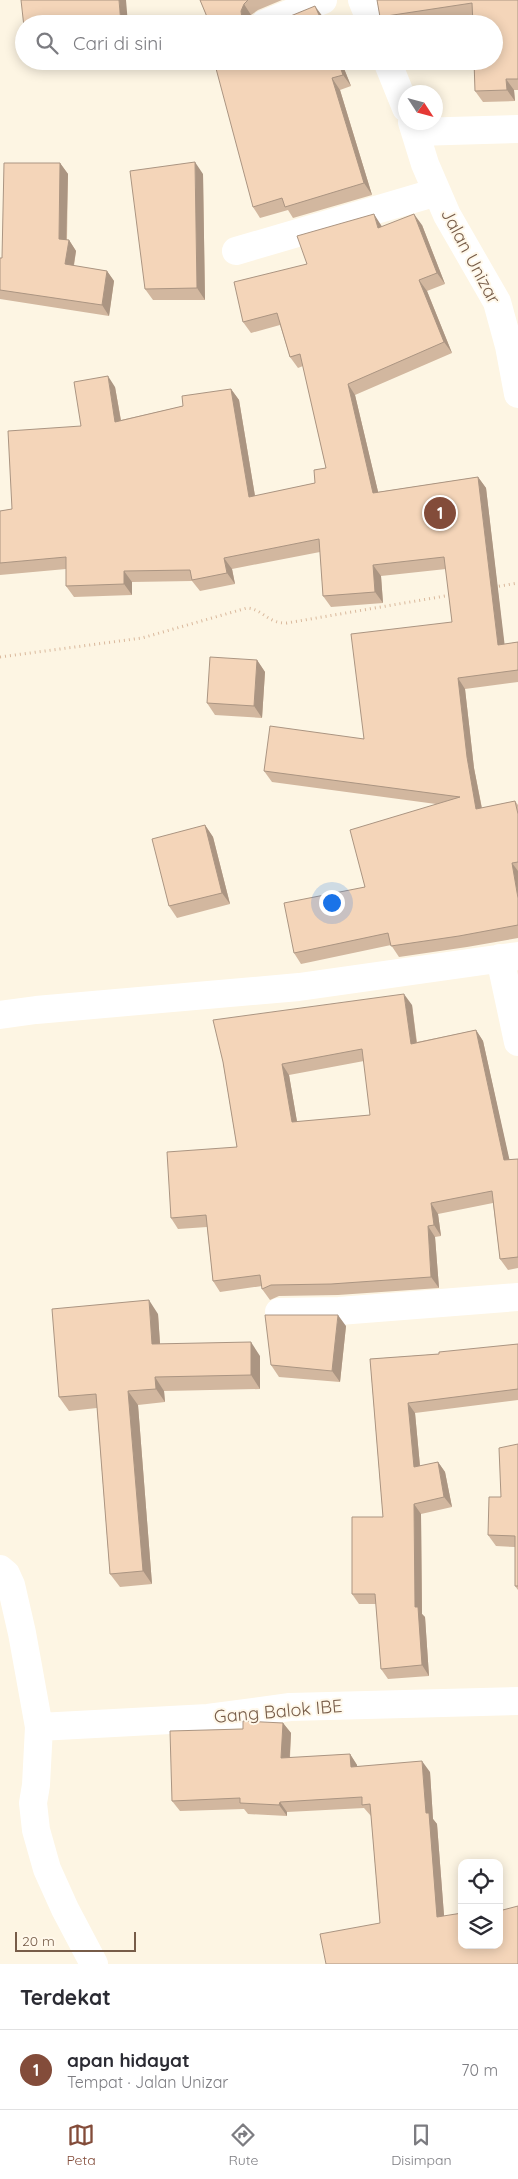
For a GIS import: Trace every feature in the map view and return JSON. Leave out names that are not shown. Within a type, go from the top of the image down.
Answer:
[{"type":"street","points":[[286,15],[323,0]]},
{"type":"street","points":[[362,0],[368,15]]},
{"type":"street","points":[[391,70],[398,88]]},
{"type":"street","points":[[443,128],[518,129]]},
{"type":"street","name":"Jalan Unizar","points":[[415,130],[425,164],[447,216],[497,302],[509,346],[518,394]]},
{"type":"street","points":[[236,251],[437,192]]},
{"type":"street","points":[[0,1015],[36,1010],[299,987],[509,957],[518,1042]]},
{"type":"street","points":[[279,1312],[339,1311],[518,1297]]},
{"type":"street","points":[[0,1569],[6,1574],[11,1585],[22,1633],[39,1727],[33,1803],[36,1830],[46,1869],[64,1909],[94,1964]]},
{"type":"street","name":"Gang Balok IBE","points":[[39,1727],[208,1718],[290,1707],[518,1701]]},
{"type":"path","points":[[489,588],[518,583]]},
{"type":"path","points":[[0,657],[142,638],[246,608],[256,610],[268,619],[282,623],[460,593]]},
{"type":"building","points":[[21,0],[119,0],[120,15],[23,15]]},
{"type":"building","points":[[200,0],[248,0],[244,4],[242,15],[206,15]]},
{"type":"building","points":[[377,0],[518,0],[518,79],[506,79],[507,90],[475,91],[474,70],[503,70],[503,15],[473,15],[472,3],[393,15],[380,15]]},
{"type":"building","points":[[315,6],[319,15],[293,15]]},
{"type":"building","points":[[216,70],[341,70],[343,75],[332,78],[364,183],[285,207],[282,198],[253,207]]},
{"type":"building","points":[[195,162],[197,288],[145,289],[130,171]]},
{"type":"building","points":[[4,163],[60,163],[59,239],[69,240],[65,264],[107,271],[102,305],[0,290]]},
{"type":"building","points":[[374,214],[378,228],[414,214],[437,273],[419,280],[444,342],[348,384],[373,493],[478,477],[498,645],[518,642],[518,670],[458,678],[467,757],[476,809],[515,801],[518,814],[518,862],[512,863],[518,898],[518,925],[391,946],[388,933],[294,953],[284,903],[365,887],[350,830],[460,797],[264,771],[270,726],[364,739],[351,634],[452,622],[444,557],[373,565],[375,592],[323,596],[319,539],[224,558],[227,573],[192,580],[190,570],[124,571],[124,584],[66,586],[66,557],[0,563],[0,511],[12,509],[8,431],[81,426],[74,382],[108,376],[115,422],[183,406],[182,396],[231,389],[249,497],[315,483],[314,470],[326,468],[300,354],[290,357],[277,313],[243,322],[234,282],[307,264],[297,236]]},
{"type":"building","points":[[210,657],[257,660],[254,706],[207,703]]},
{"type":"building","points":[[205,825],[222,893],[169,906],[152,839]]},
{"type":"building","points":[[404,994],[411,1044],[476,1030],[504,1160],[518,1159],[518,1257],[500,1259],[492,1191],[431,1203],[434,1225],[428,1226],[431,1277],[331,1284],[271,1285],[262,1289],[260,1275],[213,1281],[206,1215],[171,1218],[167,1152],[237,1147],[223,1062],[213,1020]],"holes":[[[362,1049],[370,1115],[292,1122],[282,1064]]]},
{"type":"building","points":[[149,1300],[152,1344],[251,1342],[251,1375],[155,1377],[156,1389],[128,1391],[143,1571],[110,1574],[96,1394],[59,1397],[52,1309]]},
{"type":"building","points":[[265,1315],[338,1315],[332,1371],[271,1365]]},
{"type":"building","points":[[518,1344],[518,1389],[408,1403],[414,1467],[438,1462],[444,1497],[414,1504],[415,1607],[418,1607],[422,1665],[381,1669],[375,1594],[352,1594],[352,1517],[383,1517],[370,1359],[439,1354],[439,1352]]},
{"type":"building","points":[[518,1444],[518,1586],[515,1586],[515,1536],[488,1535],[489,1497],[501,1497],[499,1448]]},
{"type":"building","points":[[243,1721],[283,1723],[281,1758],[350,1754],[351,1767],[422,1761],[426,1813],[429,1813],[437,1917],[458,1914],[458,1949],[503,1949],[503,1910],[518,1906],[518,1964],[326,1964],[320,1934],[380,1923],[370,1804],[362,1805],[362,1797],[280,1802],[279,1805],[240,1803],[240,1798],[172,1801],[170,1731],[243,1729]]},
{"type":"place","name":"apan hidayat","points":[[440,513]]}]
